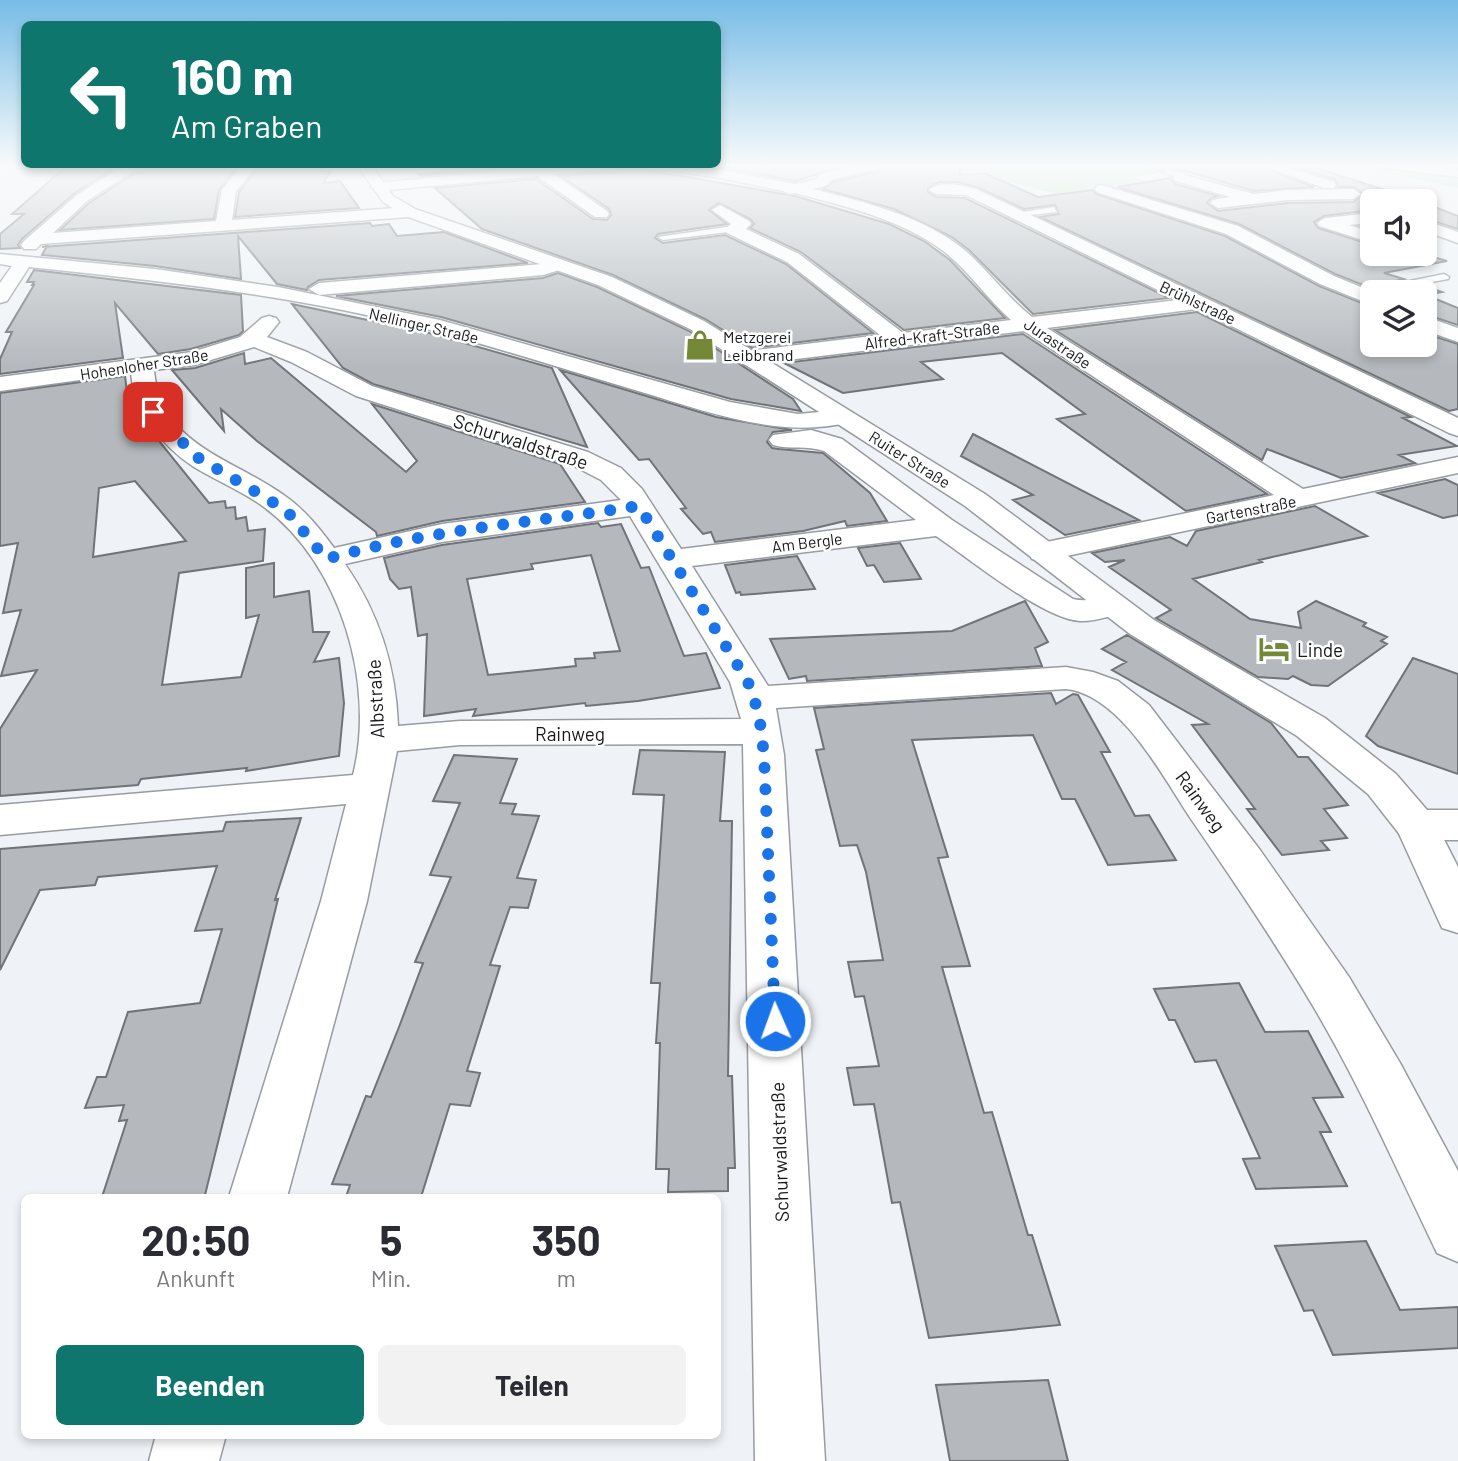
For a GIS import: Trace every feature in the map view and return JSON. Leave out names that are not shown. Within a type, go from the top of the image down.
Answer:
[{"type":"street","points":[[0,297],[12,261],[44,232]]},
{"type":"street","points":[[37,239],[135,232]]},
{"type":"street","name":"Ruiter Straße","points":[[468,232],[560,264],[661,306],[975,500],[1111,606],[1320,733],[1437,825],[1458,915]]},
{"type":"street","points":[[740,232],[793,258],[898,339]]},
{"type":"street","name":"Jurastraße","points":[[921,232],[935,238],[970,263],[1027,323],[1173,422],[1300,499]]},
{"type":"street","name":"Brühlstraße","points":[[1052,232],[1458,428]]},
{"type":"street","points":[[1236,232],[1360,294]]},
{"type":"street","name":"Nellinger Straße","points":[[12,261],[155,275],[299,298],[433,324],[727,409],[798,422],[841,417]]},
{"type":"street","name":"Hohenloher Straße","points":[[0,384],[194,358],[253,339],[278,313],[310,292],[542,269],[560,264]]},
{"type":"street","name":"Alfred-Kraft-Straße","points":[[747,358],[1200,303]]},
{"type":"street","points":[[1437,327],[1458,336]]},
{"type":"street","name":"Schurwaldstraße","points":[[253,339],[299,357],[364,391],[551,447],[594,465],[620,481],[639,506],[748,682],[758,715],[771,882],[790,1461]]},
{"type":"street","name":"Albstraße","points":[[142,366],[147,401],[188,451],[286,510],[326,559],[356,606],[371,647],[378,700],[379,740],[370,788],[344,901],[259,1194]]},
{"type":"street","points":[[778,441],[805,437],[833,445],[942,526],[1062,607],[1081,611],[1111,606]]},
{"type":"street","name":"Gartenstraße","points":[[1043,552],[1458,465]]},
{"type":"street","points":[[326,559],[422,537],[639,506]]},
{"type":"street","name":"Am Bergle","points":[[671,559],[942,526]]},
{"type":"street","name":"Rainweg","points":[[379,740],[758,715],[821,692],[1066,678],[1097,684],[1115,694],[1153,734],[1249,869],[1330,992],[1379,1076],[1458,1232]]},
{"type":"street","points":[[0,820],[370,788]]},
{"type":"street","points":[[184,1461],[190,1439]]},
{"type":"lane","points":[[663,237],[705,232]]},
{"type":"lane","points":[[1431,280],[1444,277]]},
{"type":"building","points":[[30,232],[18,245],[20,248],[0,249],[0,234]]},
{"type":"building","points":[[246,232],[394,232],[397,236],[444,232],[528,263],[319,280],[307,290],[277,284],[238,236],[241,279],[155,266],[42,255],[47,247]]},
{"type":"building","points":[[491,232],[671,232],[658,234],[655,238],[663,243],[725,235],[786,264],[873,333],[752,348],[705,319],[613,275]]},
{"type":"building","points":[[759,232],[906,232],[924,241],[950,260],[1005,318],[904,330],[801,252]]},
{"type":"building","points":[[942,232],[1035,232],[1169,298],[1033,314],[969,250]]},
{"type":"building","points":[[1072,232],[1213,232],[1225,236],[1319,286],[1360,302],[1360,357],[1437,357],[1437,337],[1458,344],[1458,409],[1449,411]]},
{"type":"building","points":[[1255,232],[1331,232],[1360,241],[1360,266],[1421,266],[1384,273],[1404,279],[1360,280],[1360,284],[1335,274]]},
{"type":"building","points":[[34,270],[241,295],[243,331],[239,335],[191,349],[158,354],[115,303],[123,358],[0,374],[0,359],[12,332],[6,332],[34,285],[34,282],[27,282]]},
{"type":"building","points":[[558,273],[597,287],[689,331],[793,399],[801,411],[731,399],[441,317],[336,296],[543,278]]},
{"type":"building","points":[[1437,299],[1458,308],[1458,325],[1437,318]]},
{"type":"building","points":[[292,304],[429,333],[552,368],[587,447],[373,384],[343,368]]},
{"type":"building","points":[[1197,312],[1411,417],[1403,418],[1457,446],[1399,455],[1415,463],[1341,478],[1267,449],[1262,460],[1055,330]]},
{"type":"building","points":[[1023,334],[1267,494],[1186,511],[1057,419],[1085,414],[1002,353],[921,362],[943,379],[843,393],[784,363]]},
{"type":"building","points":[[244,353],[245,364],[271,358],[406,472],[417,461],[372,404],[560,464],[585,502],[442,521],[377,536],[376,532],[257,441],[221,409],[224,431],[172,370],[195,368]]},
{"type":"building","points":[[560,370],[716,417],[792,430],[773,432],[767,442],[772,448],[823,453],[870,493],[887,521],[847,526],[845,521],[803,531],[715,542],[711,532],[703,534],[681,509],[686,508],[649,459],[639,460]]},
{"type":"building","points":[[125,376],[131,423],[143,421],[209,503],[225,501],[226,508],[235,507],[236,519],[246,517],[248,531],[265,529],[263,561],[179,573],[162,685],[241,677],[259,615],[246,618],[246,568],[274,563],[274,597],[309,591],[313,632],[329,632],[314,662],[339,658],[344,703],[339,756],[246,771],[247,768],[141,779],[138,785],[0,796],[0,729],[37,670],[1,676],[21,610],[3,613],[18,543],[0,546],[0,393]],"holes":[[[135,481],[186,541],[93,557],[99,488]]]},
{"type":"building","points":[[973,434],[1139,520],[1065,535],[1013,500],[1033,495],[961,456]]},
{"type":"building","points":[[1445,479],[1458,485],[1458,515],[1443,518],[1378,493]]},
{"type":"building","points":[[1315,506],[1367,536],[1259,560],[1262,562],[1193,579],[1250,619],[1301,628],[1298,612],[1316,601],[1366,623],[1363,626],[1387,637],[1381,641],[1387,644],[1328,686],[1311,685],[1293,676],[1288,679],[1258,677],[1156,618],[1171,610],[1109,567],[1125,560],[1105,562],[1092,553],[1170,537],[1187,546],[1196,531]]},
{"type":"building","points":[[598,523],[601,527],[621,524],[641,568],[649,567],[684,656],[706,653],[720,688],[586,706],[585,703],[473,716],[476,709],[424,716],[427,634],[418,636],[411,587],[399,589],[390,579],[384,558],[442,545]],"holes":[[[591,555],[620,651],[594,653],[595,658],[575,659],[576,666],[488,675],[467,579],[533,569],[531,564]]]},
{"type":"building","points":[[900,543],[921,579],[884,582],[874,565],[867,566],[858,548]]},
{"type":"building","points":[[797,556],[815,589],[741,595],[740,592],[736,593],[725,565]]},
{"type":"building","points":[[1025,601],[1048,642],[1035,648],[1042,666],[807,681],[806,676],[789,679],[770,639],[952,631]]},
{"type":"building","points":[[1127,635],[1271,723],[1298,757],[1308,757],[1348,805],[1324,809],[1347,838],[1321,841],[1329,850],[1282,855],[1247,809],[1255,809],[1192,725],[1208,724],[1112,670],[1126,662],[1102,649]]},
{"type":"building","points":[[1413,658],[1458,674],[1458,774],[1378,746],[1366,736]]},
{"type":"building","points":[[1051,693],[1056,704],[1073,694],[1078,695],[1110,752],[1101,752],[1135,816],[1149,815],[1176,860],[1108,865],[1075,799],[1062,799],[1033,735],[912,740],[948,857],[938,858],[970,966],[942,967],[984,1113],[992,1112],[1028,1235],[1032,1235],[1060,1325],[929,1338],[900,1202],[892,1203],[874,1104],[854,1105],[847,1068],[879,1066],[864,996],[855,997],[848,962],[883,960],[866,872],[857,845],[840,846],[816,750],[824,749],[814,708]]},
{"type":"building","points":[[640,750],[725,752],[720,821],[732,821],[728,1076],[732,1076],[735,1168],[728,1168],[728,1191],[668,1192],[669,1169],[656,1169],[660,1043],[656,1043],[660,983],[651,983],[664,795],[633,794]]},
{"type":"building","points":[[454,755],[517,759],[500,803],[516,804],[512,814],[539,816],[517,878],[536,880],[528,908],[510,907],[490,965],[500,966],[467,1071],[480,1073],[470,1106],[450,1104],[422,1194],[347,1194],[350,1185],[332,1184],[366,1096],[371,1097],[399,1027],[423,963],[415,962],[451,877],[430,875],[460,803],[433,801]]},
{"type":"building","points":[[301,818],[275,900],[278,899],[205,1194],[103,1194],[127,1120],[119,1121],[124,1105],[85,1108],[97,1077],[106,1077],[128,1012],[200,1003],[222,929],[195,931],[217,866],[98,877],[95,885],[40,890],[0,970],[0,849],[223,831],[226,822]]},
{"type":"building","points":[[1239,983],[1265,1032],[1308,1031],[1343,1097],[1313,1098],[1331,1132],[1320,1132],[1347,1186],[1256,1189],[1243,1159],[1260,1158],[1216,1060],[1195,1062],[1175,1020],[1169,1020],[1154,989]]},
{"type":"building","points":[[1366,1241],[1400,1310],[1458,1307],[1458,1348],[1333,1355],[1313,1310],[1304,1311],[1275,1246]]},
{"type":"building","points":[[1048,1380],[1068,1461],[950,1461],[936,1385]]},
{"type":"place","name":"Metzgerei Leibbrand","points":[[700,345]]},
{"type":"place","name":"Linde","points":[[1274,649]]},
{"type":"route","points":[[153,412],[188,451],[286,510],[326,559],[422,537],[639,506],[748,682],[759,714],[771,882],[775,1021]]}]
